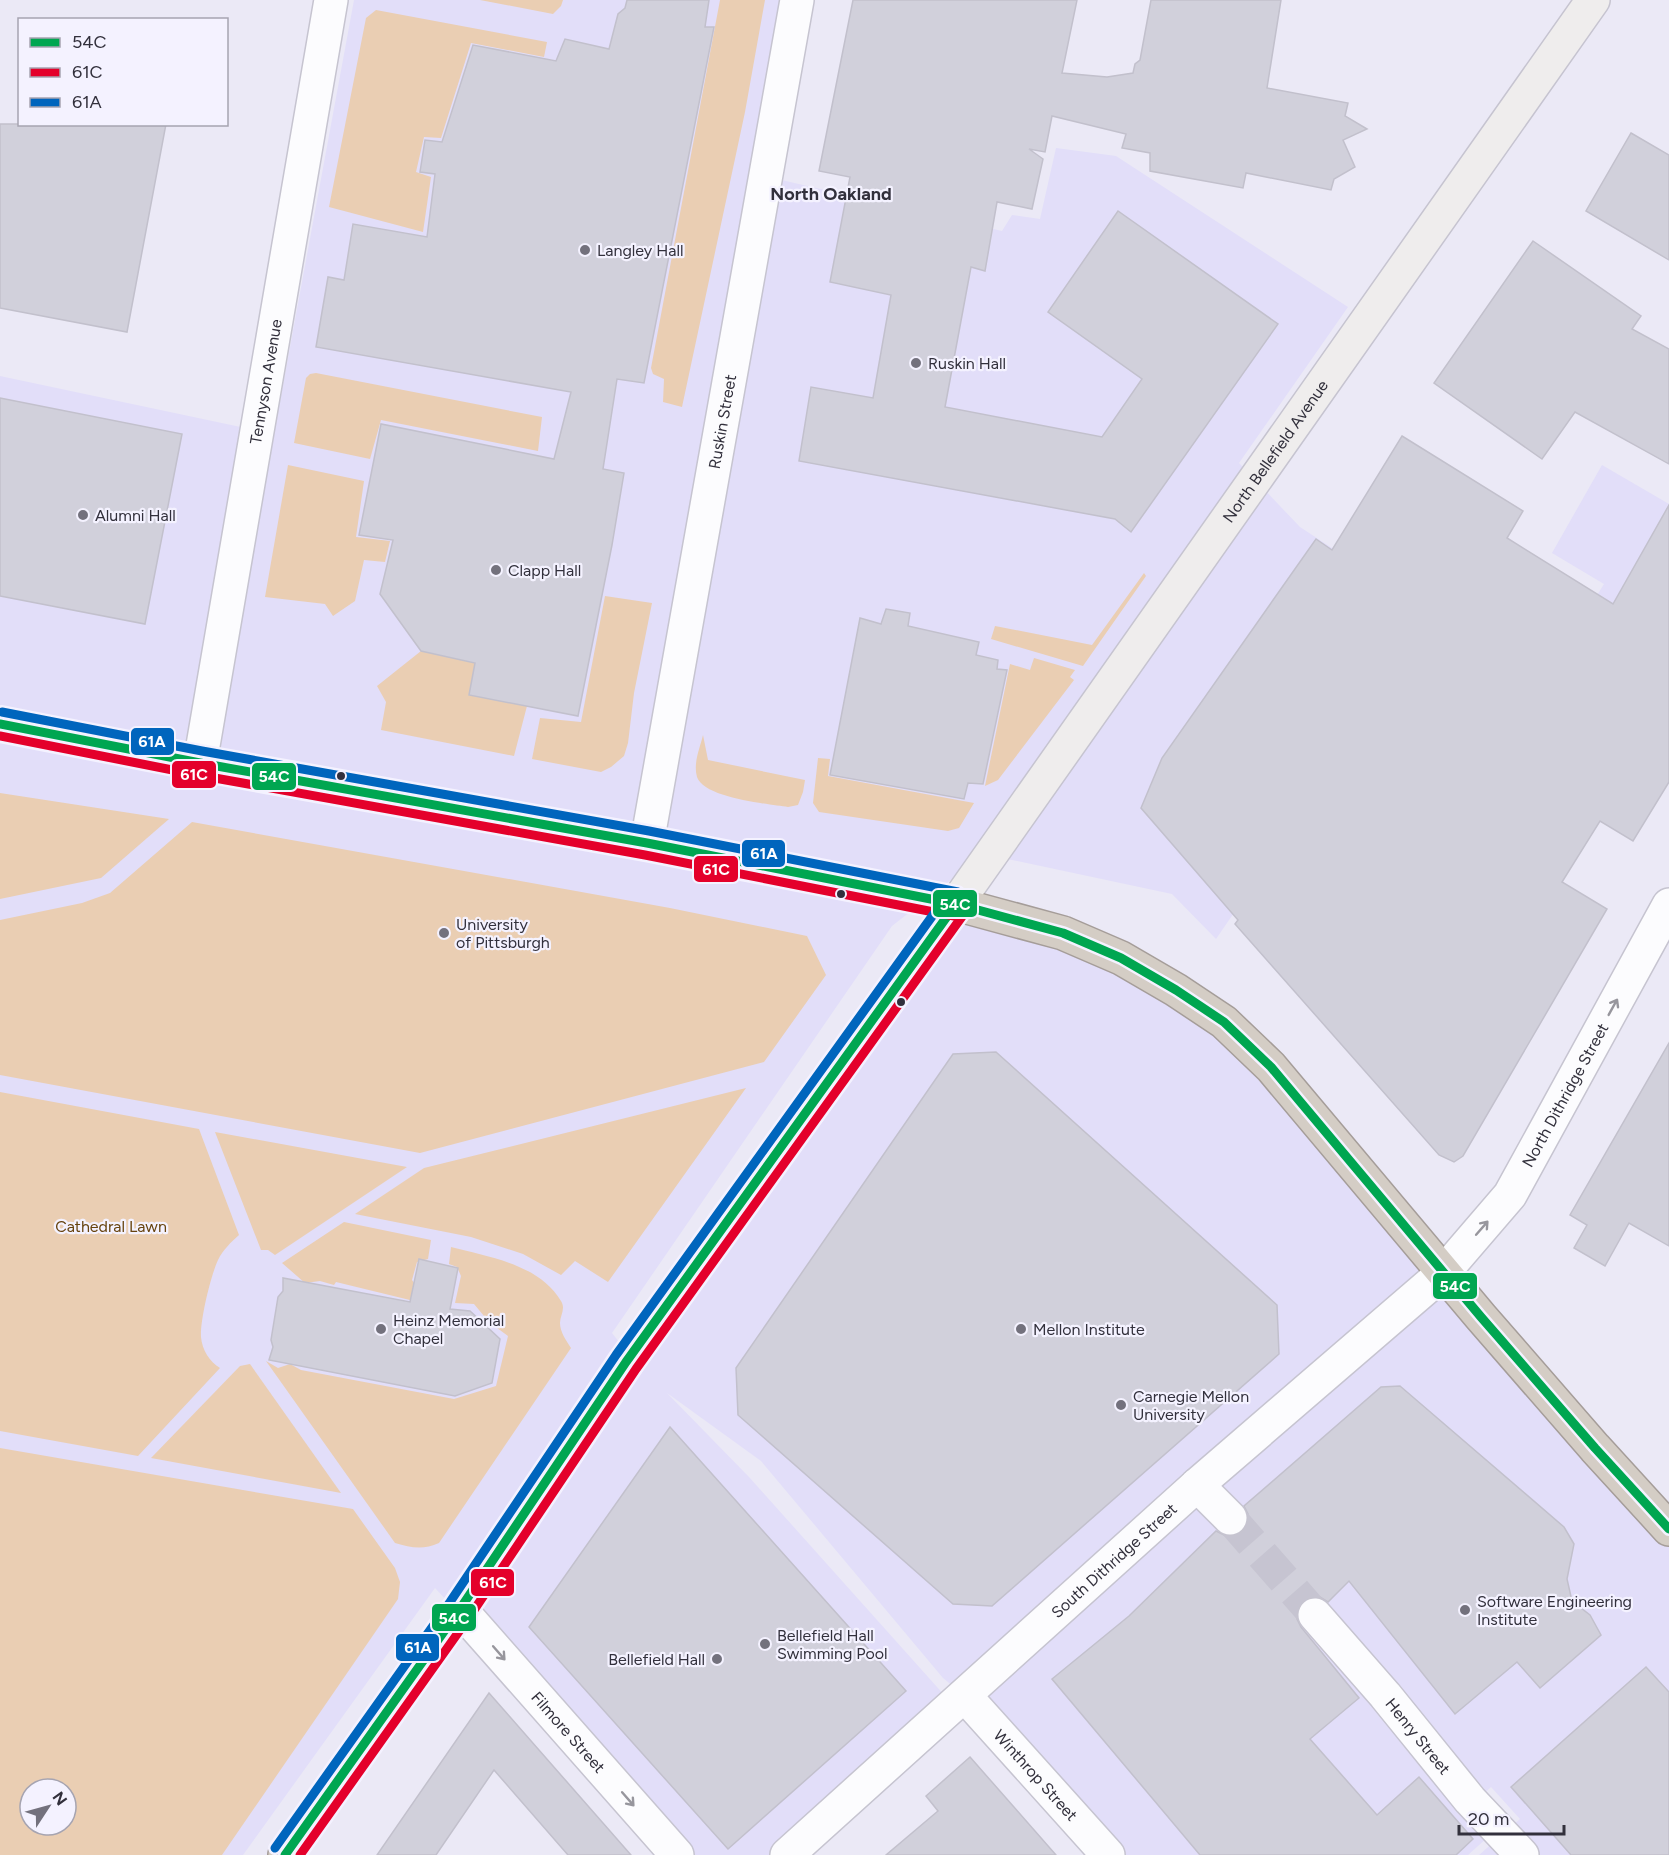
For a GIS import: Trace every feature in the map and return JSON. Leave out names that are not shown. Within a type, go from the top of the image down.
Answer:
[{"type":"highway","points":[[0,724],[200,763],[647,843],[956,904],[1063,933],[1121,958],[1176,990],[1224,1022],[1271,1067],[1443,1273],[1595,1448],[1669,1529]]},
{"type":"highway","points":[[285,1855],[460,1609],[626,1362],[956,904]]},
{"type":"street","name":"Tennyson Avenue","points":[[200,763],[332,0]]},
{"type":"street","name":"Ruskin Street","points":[[647,843],[797,0]]},
{"type":"street","name":"North Bellefield Avenue","points":[[956,904],[1593,0]]},
{"type":"street","name":"North Dithridge Street","points":[[1443,1273],[1510,1195],[1669,905]]},
{"type":"street","name":"South Dithridge Street","points":[[787,1855],[1197,1485],[1443,1273]]},
{"type":"street","points":[[1197,1485],[1230,1518]]},
{"type":"street","name":"Filmore Street","points":[[460,1609],[677,1855]]},
{"type":"street","name":"Henry Street","points":[[1315,1615],[1386,1695],[1470,1800],[1522,1855]]},
{"type":"street","name":"Winthrop Street","points":[[965,1696],[1108,1855]]},
{"type":"shaded area","name":"University of Pittsburgh","points":[[354,0],[782,0],[760,175],[1002,231],[1012,215],[1040,219],[1056,148],[1116,156],[1348,307],[1239,463],[1300,527],[1437,617],[1216,939],[1172,894],[984,854],[892,926],[612,1333],[630,1356],[956,904],[1079,938],[1224,1022],[1669,1529],[1669,1855],[1479,1855],[1520,1819],[1491,1787],[1473,1803],[1497,1829],[1468,1855],[1108,1855],[965,1696],[943,1678],[761,1461],[667,1393],[749,1477],[946,1697],[771,1855],[682,1855],[435,1588],[243,1855],[0,1855],[0,376],[274,434]]},
{"type":"shaded area","points":[[1602,465],[1669,504],[1669,754],[1546,678],[1604,584],[1552,553]]},
{"type":"green space","points":[[480,0],[563,0],[561,6],[553,14]]},
{"type":"green space","points":[[720,0],[765,0],[745,112],[682,407],[663,402],[664,379],[653,374],[651,368]]},
{"type":"green space","points":[[376,10],[547,42],[544,57],[471,43],[441,138],[424,137],[416,172],[431,177],[423,232],[329,207],[366,18]]},
{"type":"green space","points":[[316,373],[542,417],[538,451],[381,420],[370,459],[294,443],[306,378]]},
{"type":"green space","points":[[288,465],[364,481],[356,537],[390,541],[385,562],[364,560],[355,601],[333,616],[325,604],[265,597]]},
{"type":"green space","points":[[1144,573],[1146,576],[1083,666],[991,639],[995,626],[1092,645]]},
{"type":"green space","points":[[605,596],[652,603],[624,756],[601,772],[532,759],[540,718],[581,722]]},
{"type":"green space","points":[[421,651],[475,663],[470,695],[527,706],[514,756],[381,730],[386,702],[377,686]]},
{"type":"green space","points":[[1034,658],[1075,670],[1070,677],[1074,680],[998,780],[985,786],[1010,664],[1030,670]]},
{"type":"green space","points":[[703,735],[708,760],[805,780],[798,805],[788,807],[738,799],[711,790],[702,784],[697,777],[696,766]]},
{"type":"green space","points":[[818,758],[830,759],[828,776],[974,803],[959,828],[948,831],[819,812],[813,803]]},
{"type":"green space","points":[[0,793],[169,819],[101,878],[0,899]]},
{"type":"green space","points":[[192,822],[670,908],[807,936],[826,975],[764,1062],[420,1153],[0,1075],[0,920],[82,903],[110,893]]},
{"type":"green space","points":[[746,1088],[608,1282],[575,1261],[561,1275],[523,1254],[471,1237],[355,1214],[424,1168]]},
{"type":"green space","name":"Cathedral Lawn","points":[[0,1092],[199,1129],[239,1235],[227,1246],[218,1260],[209,1286],[202,1320],[203,1346],[210,1359],[220,1368],[138,1456],[0,1431]]},
{"type":"green space","points":[[215,1132],[407,1167],[275,1255],[268,1250],[261,1250]]},
{"type":"green space","points":[[344,1222],[431,1240],[428,1259],[417,1262],[412,1280],[417,1287],[414,1301],[336,1282],[334,1285],[320,1281],[305,1283],[282,1263]]},
{"type":"green space","points":[[451,1247],[497,1259],[527,1270],[552,1288],[562,1304],[560,1326],[571,1348],[439,1543],[428,1547],[412,1547],[395,1543],[266,1361],[278,1368],[290,1364],[301,1370],[454,1399],[496,1386],[508,1336],[489,1322],[474,1304],[455,1303],[461,1276],[457,1267],[449,1264]]},
{"type":"green space","points":[[250,1364],[341,1493],[151,1458],[240,1366]]},
{"type":"green space","points":[[0,1448],[353,1509],[395,1568],[400,1582],[398,1599],[222,1855],[0,1855]]},
{"type":"building","points":[[627,0],[709,0],[705,27],[714,27],[644,383],[617,379],[603,469],[624,473],[578,716],[469,695],[475,663],[421,651],[380,594],[393,540],[359,535],[381,424],[554,459],[571,392],[316,347],[328,277],[344,280],[353,224],[427,237],[435,174],[420,172],[425,140],[442,142],[473,45],[556,61],[565,39],[609,49],[618,14],[625,8]]},
{"type":"building","points":[[853,0],[1077,0],[1062,73],[1107,77],[1133,73],[1135,64],[1140,60],[1151,0],[1281,0],[1267,88],[1348,103],[1345,116],[1367,129],[1343,140],[1355,167],[1334,179],[1331,190],[1246,173],[1243,188],[1150,171],[1150,153],[1122,148],[1126,134],[1052,116],[1045,152],[1029,149],[1043,159],[1032,209],[997,202],[985,271],[971,267],[945,407],[1102,437],[1142,379],[1048,312],[1118,211],[1278,324],[1131,532],[1115,519],[799,461],[811,387],[873,398],[891,295],[830,282],[850,177],[819,171]]},
{"type":"building","points":[[0,124],[166,126],[127,332],[0,308]]},
{"type":"building","points":[[1631,133],[1669,155],[1669,260],[1586,211]]},
{"type":"building","points":[[1533,241],[1641,316],[1632,329],[1669,349],[1669,464],[1575,412],[1542,459],[1434,383]]},
{"type":"building","name":"Alumni Hall","points":[[0,398],[182,434],[145,624],[0,596]]},
{"type":"building","points":[[1402,436],[1523,511],[1507,538],[1613,604],[1669,505],[1669,782],[1633,841],[1600,821],[1562,882],[1607,909],[1463,1156],[1454,1162],[1439,1155],[1235,924],[1238,920],[1141,808],[1162,758],[1316,539],[1332,550]]},
{"type":"building","points":[[886,609],[910,613],[908,626],[979,642],[976,655],[998,660],[997,669],[1007,670],[983,784],[968,783],[964,799],[830,775],[860,618],[881,624]]},
{"type":"building","points":[[1669,1043],[1669,1246],[1629,1223],[1605,1266],[1574,1248],[1587,1225],[1570,1215]]},
{"type":"building","name":"Mellon Institute","points":[[996,1052],[1277,1305],[1279,1354],[992,1606],[953,1604],[738,1415],[736,1368],[953,1054]]},
{"type":"building","name":"Heinz Memorial Chapel","points":[[419,1259],[458,1268],[450,1309],[470,1311],[500,1339],[492,1383],[455,1396],[269,1360],[273,1347],[271,1340],[278,1297],[283,1291],[283,1278],[410,1302]]},
{"type":"building","name":"Software Engineering Institute","points":[[1400,1386],[1564,1527],[1574,1544],[1567,1579],[1572,1601],[1590,1615],[1601,1635],[1540,1688],[1517,1662],[1455,1714],[1349,1581],[1328,1602],[1320,1597],[1312,1597],[1303,1601],[1297,1610],[1297,1619],[1301,1627],[1359,1698],[1310,1739],[1377,1815],[1419,1777],[1473,1839],[1456,1855],[1200,1855],[1052,1679],[1129,1616],[1216,1531],[1226,1536],[1234,1536],[1243,1532],[1248,1522],[1248,1514],[1244,1506],[1381,1387]]},
{"type":"building","name":"Bellefield Hall","points":[[670,1427],[906,1691],[728,1849],[529,1627]]},
{"type":"building","points":[[1646,1667],[1669,1692],[1669,1855],[1571,1855],[1511,1787]]},
{"type":"building","points":[[489,1693],[631,1855],[568,1855],[494,1770],[436,1855],[377,1855]]},
{"type":"building","points":[[970,1757],[1056,1855],[886,1855],[938,1811],[926,1796]]},
{"type":"tunnel","points":[[1230,1518],[1315,1615]]},
{"type":"transit line","name":"61A","points":[[2,712],[202,751],[649,831],[958,892]]},
{"type":"transit line","name":"54C","points":[[0,724],[200,763],[647,843],[956,904],[1063,933],[1121,958],[1176,990],[1224,1022],[1271,1067],[1481,1317],[1669,1529]]},
{"type":"transit line","name":"61C","points":[[0,736],[198,775],[645,855],[954,916]]},
{"type":"transit line","name":"61A","points":[[275,1848],[450,1602],[616,1355],[946,897]]},
{"type":"transit line","name":"54C","points":[[285,1855],[460,1609],[626,1362],[956,904]]},
{"type":"transit line","name":"61C","points":[[300,1855],[470,1616],[636,1369],[966,911]]},
{"type":"place","name":"Langley Hall","points":[[585,250]]},
{"type":"place","name":"Ruskin Hall","points":[[916,363]]},
{"type":"place","name":"Alumni Hall","points":[[83,515]]},
{"type":"place","name":"Clapp Hall","points":[[496,570]]},
{"type":"place","name":"University of Pittsburgh","points":[[444,933]]},
{"type":"place","name":"Heinz Memorial Chapel","points":[[381,1329]]},
{"type":"place","name":"Mellon Institute","points":[[1021,1329]]},
{"type":"place","name":"Carnegie Mellon University","points":[[1121,1405]]},
{"type":"place","name":"Software Engineering Institute","points":[[1465,1610]]},
{"type":"place","name":"Bellefield Hall Swimming Pool","points":[[765,1644]]},
{"type":"place","name":"Bellefield Hall","points":[[717,1659]]},
{"type":"district","name":"North Oakland","points":[[831,194]]}]
